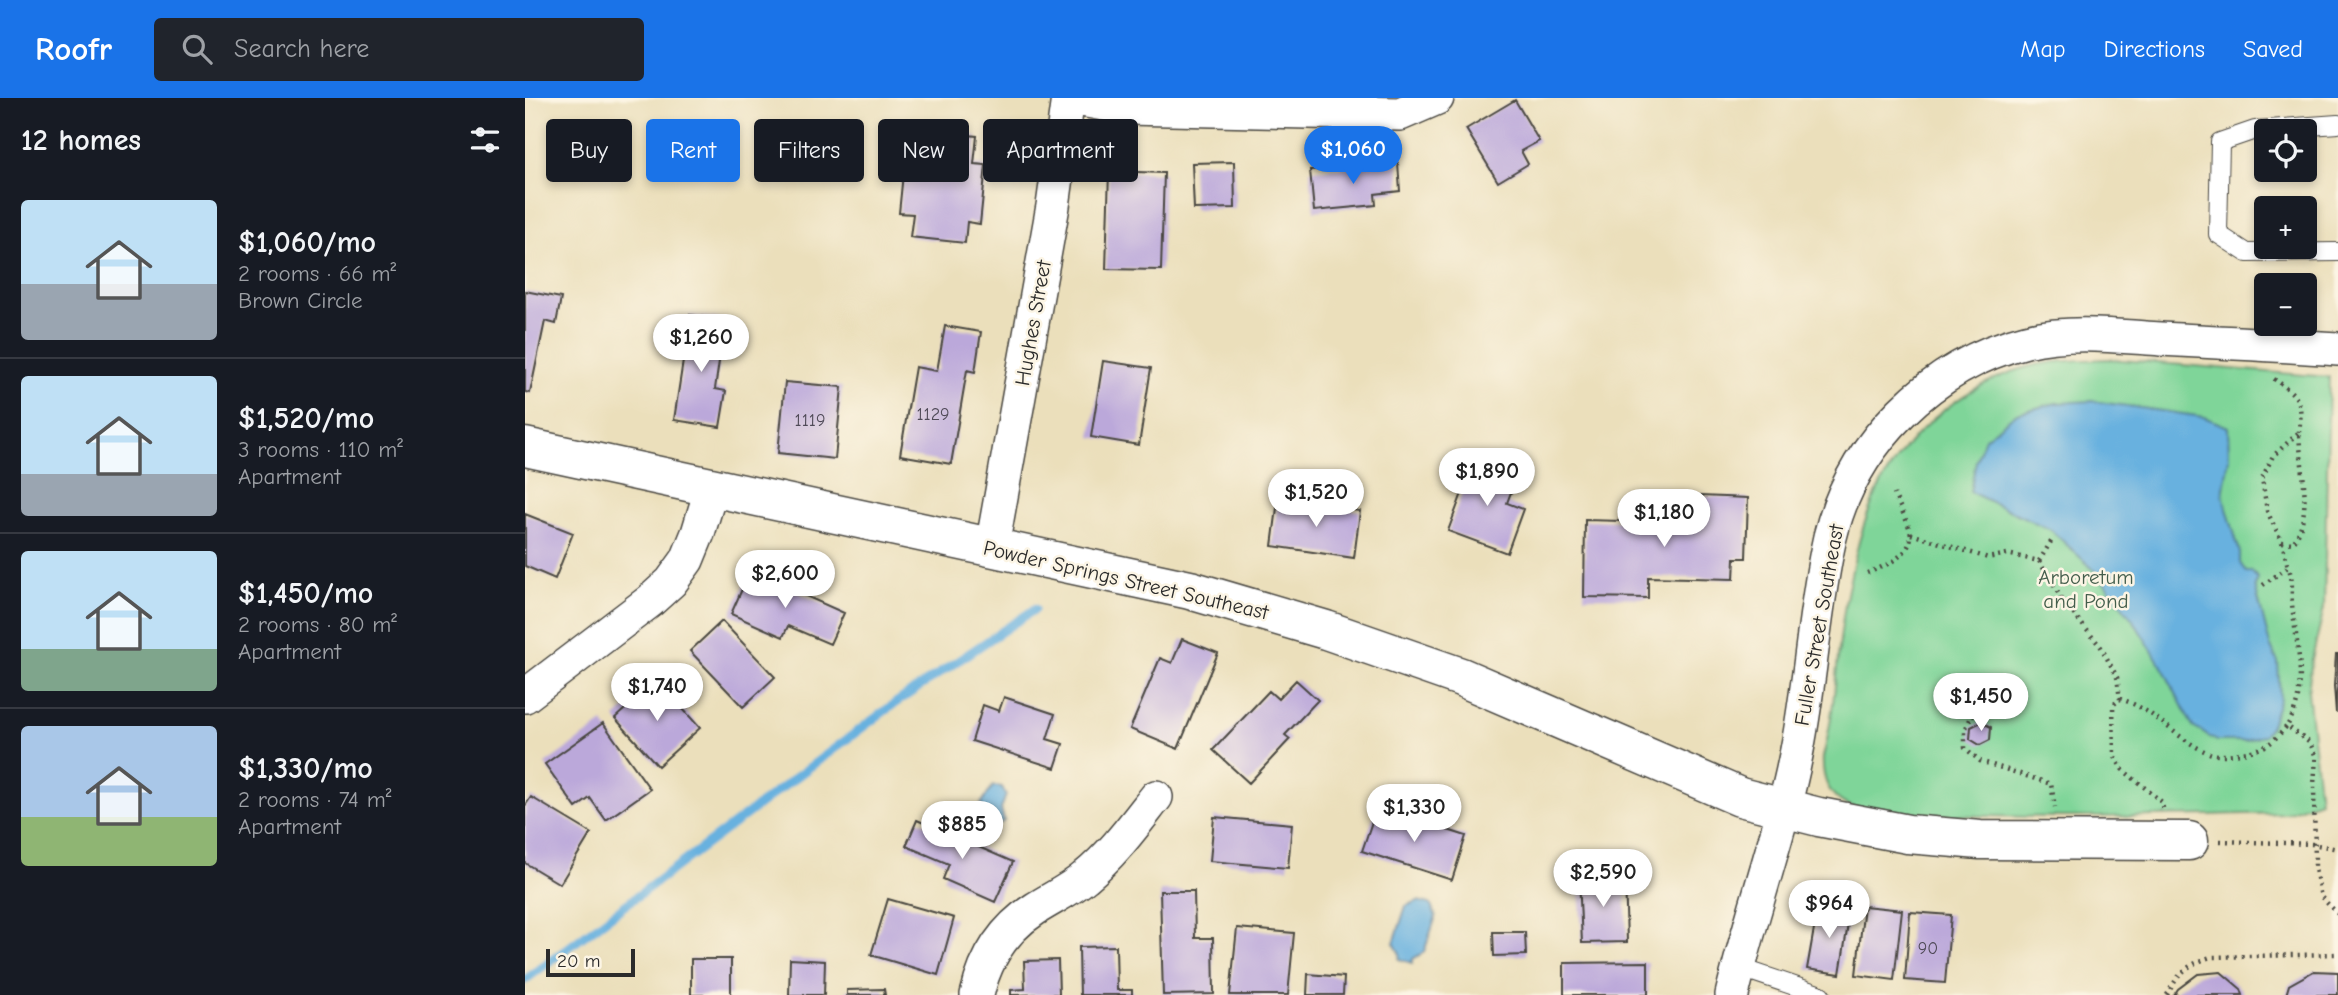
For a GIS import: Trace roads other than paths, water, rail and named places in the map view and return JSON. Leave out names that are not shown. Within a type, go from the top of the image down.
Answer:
[{"type":"street","points":[[1069,98],[1126,108],[1400,114],[1437,98]]},
{"type":"street","name":"Hughes Street","points":[[992,547],[1051,219],[1069,98]]},
{"type":"street","name":"Fuller Street Southeast","points":[[1735,981],[1785,809],[1831,536],[1848,487],[1882,432],[1926,390],[1973,360],[2027,341],[2070,335],[2338,349]]},
{"type":"street","name":"Powder Springs Street Southeast","points":[[525,447],[1189,590],[1326,630],[1461,677],[1741,797],[1837,822],[1908,834],[1980,840],[2189,841]]},
{"type":"street","points":[[525,696],[671,582],[687,560],[712,487]]},
{"type":"street","points":[[977,995],[981,975],[1011,927],[1083,879],[1106,859],[1156,797]]},
{"type":"lane","points":[[2338,124],[2255,130],[2220,142],[2218,234],[2247,253],[2338,252]]},
{"type":"lane","points":[[1735,981],[1821,995]]},
{"type":"water","points":[[2092,401],[2204,417],[2228,427],[2229,458],[2223,495],[2240,553],[2240,563],[2246,572],[2252,572],[2258,579],[2255,586],[2270,645],[2278,662],[2280,698],[2271,725],[2264,735],[2246,741],[2217,741],[2193,727],[2164,670],[2133,620],[2096,572],[2051,530],[1970,492],[1976,461],[1985,438],[2017,413],[2056,403]]},
{"type":"water","points":[[993,786],[1002,787],[1006,795],[1001,809],[1004,821],[996,826],[989,824],[984,818],[986,811],[981,804]]},
{"type":"water","points":[[1418,901],[1430,904],[1436,916],[1424,952],[1413,959],[1412,963],[1399,959],[1400,954],[1394,943],[1406,906]]},
{"type":"waterway","points":[[525,980],[894,704],[1035,609]]},
{"type":"park label","name":"Arboretum and Pond","points":[[2086,589]]}]
